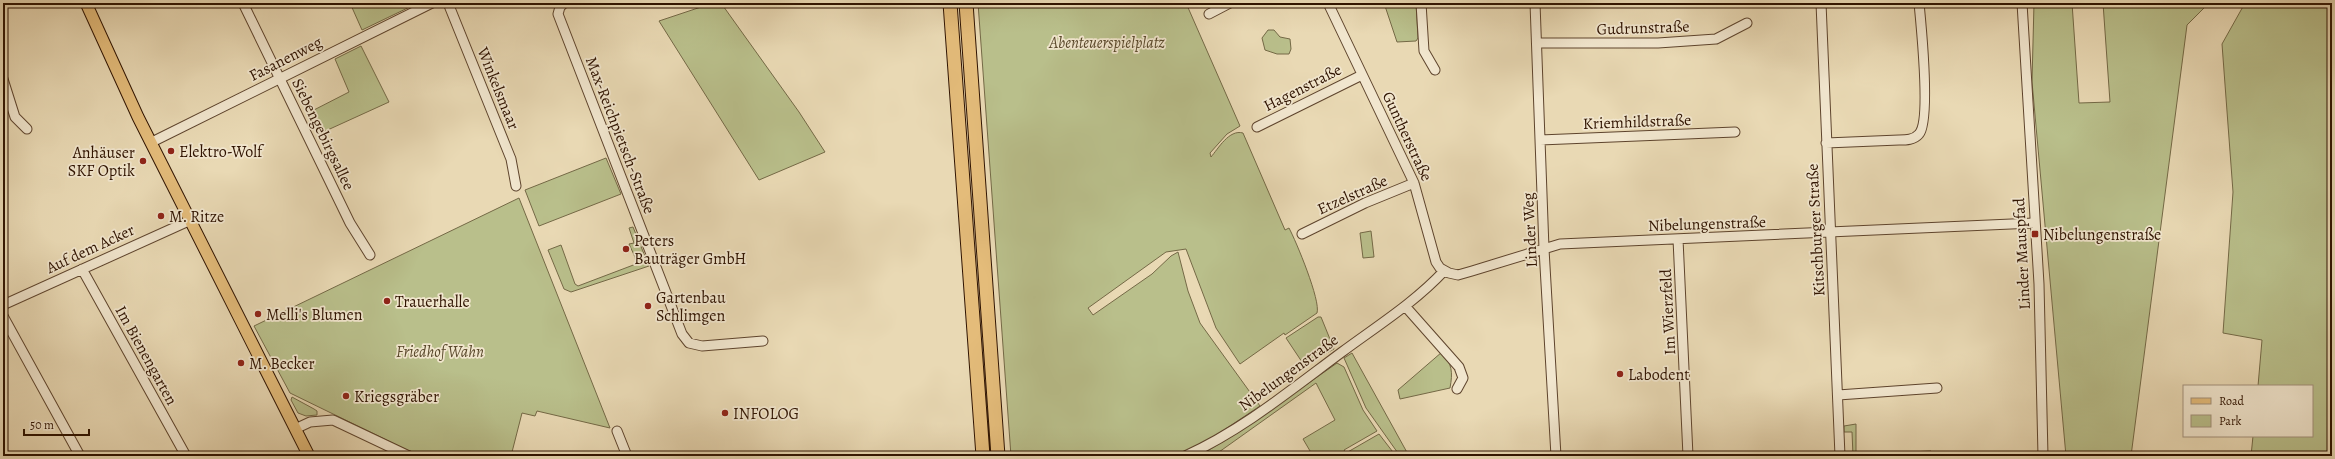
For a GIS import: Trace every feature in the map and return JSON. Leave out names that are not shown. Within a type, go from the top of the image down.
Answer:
[{"type":"highway","points":[[950,3],[983,456]]},
{"type":"highway","points":[[966,3],[998,456]]},
{"type":"main road","points":[[86,3],[138,117],[152,142],[309,456]]},
{"type":"street","name":"Siebengebirgsallee","points":[[243,3],[350,223],[370,255]]},
{"type":"street","name":"Fasanenweg","points":[[152,142],[432,3]]},
{"type":"street","name":"Winkelsmaar","points":[[448,3],[511,158],[516,186]]},
{"type":"street","name":"Max-Reichpietsch-Straße","points":[[564,3],[560,7],[558,14],[682,334],[689,343],[702,346],[763,342]]},
{"type":"street","points":[[1209,14],[1230,3]]},
{"type":"street","name":"Guntherstraße","points":[[1328,3],[1414,183],[1425,216],[1434,258],[1444,271]]},
{"type":"street","points":[[1421,3],[1424,51],[1435,70]]},
{"type":"street","name":"Linder Weg","points":[[1535,3],[1544,249],[1556,456]]},
{"type":"street","name":"Kitschburger Straße","points":[[1821,3],[1840,456]]},
{"type":"street","points":[[1826,143],[1912,139],[1920,134],[1924,124],[1924,104],[1919,3]]},
{"type":"street","name":"Linder Mauspfad","points":[[2022,3],[2039,284],[2043,456]]},
{"type":"street","name":"Gudrunstraße","points":[[1537,43],[1658,43],[1716,39],[1747,23]]},
{"type":"street","name":"Hagenstraße","points":[[1256,127],[1362,75]]},
{"type":"street","points":[[3,79],[15,117],[26,129]]},
{"type":"street","name":"Kriemhildstraße","points":[[1540,140],[1735,132]]},
{"type":"street","name":"Etzelstraße","points":[[1302,234],[1365,202],[1414,183]]},
{"type":"street","name":"Auf dem Acker","points":[[3,305],[191,220]]},
{"type":"street","name":"Nibelungenstraße","points":[[1185,456],[1238,426],[1406,306],[1444,271],[1458,275],[1560,244],[2035,223]]},
{"type":"street","name":"Im Wierzfeld","points":[[1678,239],[1688,456]]},
{"type":"street","name":"Im Bienengarten","points":[[82,269],[186,456]]},
{"type":"street","points":[[1406,306],[1459,366],[1463,378],[1462,383],[1457,389]]},
{"type":"street","points":[[3,316],[80,456]]},
{"type":"street","points":[[1838,395],[1937,388]]},
{"type":"street","points":[[295,429],[310,422],[333,420],[409,456]]},
{"type":"street","points":[[617,430],[627,456]]},
{"type":"green space","points":[[350,3],[418,3],[362,30]]},
{"type":"green space","points":[[713,3],[721,3],[799,112],[825,152],[759,180],[659,21]]},
{"type":"green space","name":"Abenteuerspielplatz","points":[[978,3],[1186,3],[1240,126],[1227,134],[1210,153],[1211,157],[1224,140],[1233,134],[1243,133],[1285,230],[1289,228],[1297,245],[1312,284],[1317,306],[1317,313],[1285,335],[1284,333],[1240,364],[1216,328],[1186,249],[1166,252],[1088,308],[1093,315],[1152,274],[1171,256],[1178,252],[1188,291],[1200,323],[1260,406],[1209,440],[1175,456],[1011,456]]},
{"type":"green space","points":[[1384,3],[1416,3],[1418,38],[1416,41],[1397,42]]},
{"type":"green space","points":[[2034,3],[2072,3],[2079,103],[2110,102],[2103,3],[2209,3],[2187,25],[2131,456],[2066,456],[2032,82]]},
{"type":"green space","points":[[2245,3],[2332,3],[2332,456],[2251,456],[2253,437],[2313,437],[2313,385],[2258,385],[2262,340],[2223,333],[2233,192],[2222,44]]},
{"type":"green space","points":[[1268,30],[1274,30],[1280,37],[1290,39],[1291,49],[1289,54],[1277,54],[1265,50],[1262,38]]},
{"type":"green space","points":[[361,46],[389,102],[321,133],[310,112],[349,92],[335,59]]},
{"type":"green space","points":[[606,158],[621,194],[539,226],[525,190]]},
{"type":"green space","name":"Friedhof Wahn","points":[[519,198],[610,428],[537,411],[535,416],[522,413],[511,456],[425,456],[407,450],[290,393],[254,326]]},
{"type":"green space","points":[[633,227],[649,266],[571,292],[564,289],[548,250],[561,245],[575,284],[578,286],[636,264],[635,257],[629,244],[634,243],[629,228]]},
{"type":"green space","points":[[1371,231],[1374,257],[1363,258],[1360,233]]},
{"type":"green space","points":[[1318,317],[1321,317],[1334,349],[1304,365],[1286,338]]},
{"type":"green space","points":[[1442,352],[1448,360],[1451,368],[1450,388],[1400,399],[1398,390]]},
{"type":"green space","points":[[1352,353],[1409,456],[1400,456],[1366,408],[1344,358]]},
{"type":"green space","points":[[1337,363],[1344,367],[1363,410],[1377,431],[1344,450],[1346,453],[1379,434],[1396,456],[1313,456],[1303,439],[1335,420],[1316,383],[1219,452],[1212,456],[1199,456],[1242,430]]},
{"type":"green space","points":[[292,397],[317,411],[317,415],[306,416],[298,413],[291,400]]},
{"type":"green space","points":[[1856,424],[1856,456],[1853,456],[1852,432],[1844,432],[1844,426]]},
{"type":"green space","points":[[1931,451],[1932,454],[1946,454],[1946,456],[1889,456],[1889,453]]},
{"type":"place","name":"Elektro-Wolf","points":[[171,151]]},
{"type":"place","name":"Anhäuser SKF Optik","points":[[143,161]]},
{"type":"place","name":"M. Ritze","points":[[161,216]]},
{"type":"place","name":"Nibelungenstraße","points":[[2035,234]]},
{"type":"place","name":"Peters Bauträger GmbH","points":[[626,249]]},
{"type":"place","name":"Trauerhalle","points":[[387,301]]},
{"type":"place","name":"Gartenbau Schlimgen","points":[[648,306]]},
{"type":"place","name":"Melli's Blumen","points":[[258,314]]},
{"type":"place","name":"M. Becker","points":[[241,363]]},
{"type":"place","name":"Labodent","points":[[1620,374]]},
{"type":"place","name":"Kriegsgräber","points":[[346,396]]},
{"type":"place","name":"INFOLOG","points":[[725,413]]}]
